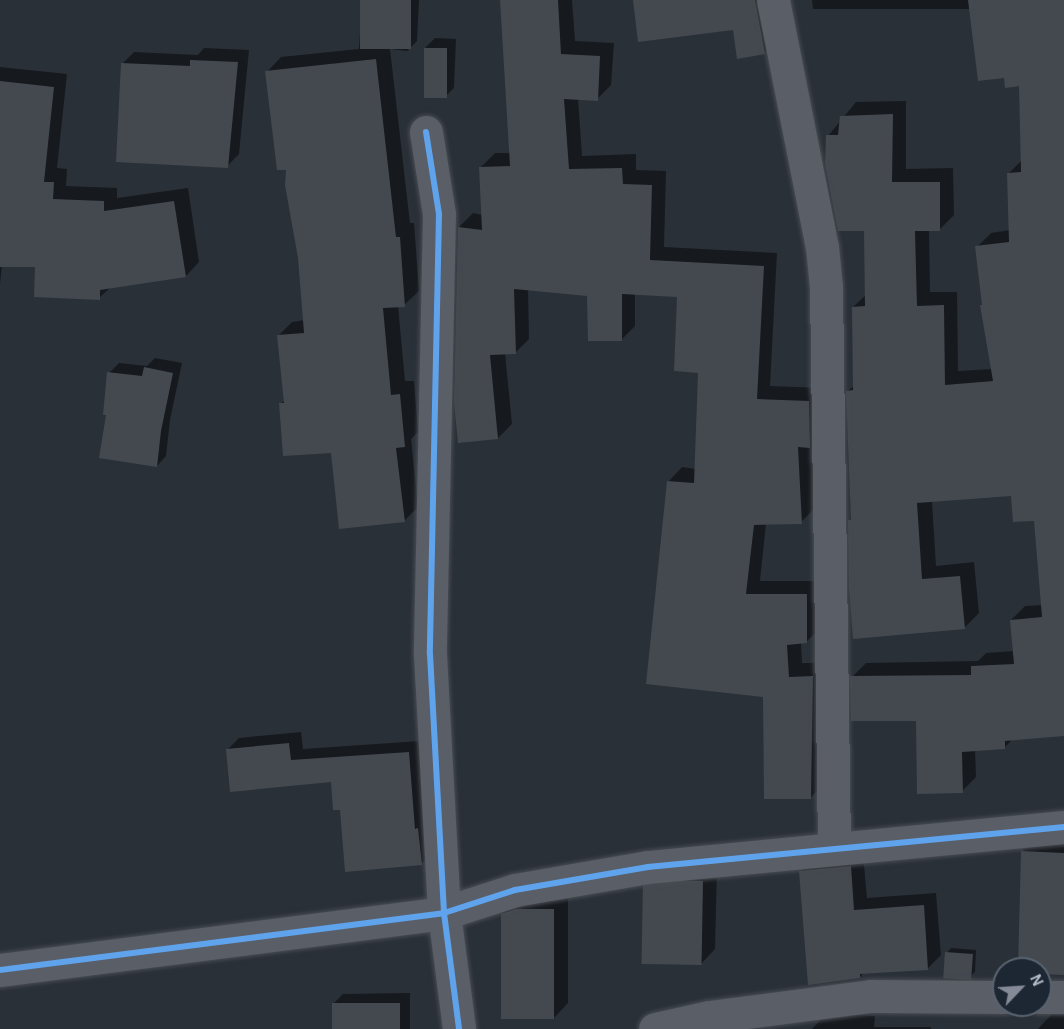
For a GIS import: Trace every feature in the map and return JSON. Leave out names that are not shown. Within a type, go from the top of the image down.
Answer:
[{"type":"street","points":[[773,0],[822,247],[826,287],[834,849]]},
{"type":"street","points":[[426,132],[440,214],[430,654],[444,914],[459,1029]]},
{"type":"street","points":[[0,970],[444,914],[515,890],[637,869],[1064,827]]},
{"type":"street","points":[[655,1029],[709,1017],[871,996],[992,997]]},
{"type":"building","points":[[360,0],[411,0],[411,49],[360,49]]},
{"type":"building","points":[[500,0],[558,0],[561,54],[600,56],[598,101],[564,99],[569,169],[622,168],[623,184],[652,185],[650,260],[764,266],[757,399],[809,401],[810,448],[798,447],[802,524],[754,525],[746,594],[807,594],[807,643],[787,645],[789,677],[813,676],[811,799],[764,799],[763,697],[646,684],[667,481],[694,483],[698,373],[674,371],[677,297],[622,294],[622,341],[588,341],[587,296],[514,289],[516,354],[490,355],[498,439],[458,443],[454,402],[458,227],[482,230],[479,167],[510,166]]},
{"type":"building","points":[[633,0],[755,0],[765,54],[737,59],[733,30],[638,42]]},
{"type":"building","points":[[968,0],[1064,0],[1064,736],[1005,741],[1005,749],[962,752],[963,793],[917,794],[916,721],[851,721],[850,676],[971,675],[971,666],[1014,664],[1010,620],[1042,617],[1034,521],[1013,522],[1011,496],[917,503],[922,579],[960,576],[965,629],[853,639],[849,588],[848,520],[851,520],[846,391],[853,390],[852,307],[865,306],[864,231],[838,231],[825,164],[826,135],[838,135],[840,116],[893,114],[892,182],[940,182],[940,231],[915,231],[917,306],[944,305],[945,385],[993,381],[980,305],[982,305],[975,246],[1009,242],[1007,173],[1021,172],[1019,86],[1005,88],[1004,78],[978,81]]},
{"type":"building","points":[[424,48],[447,48],[447,98],[424,98]]},
{"type":"building","points":[[376,59],[396,237],[400,237],[405,307],[383,308],[391,395],[400,394],[405,447],[396,448],[405,522],[339,529],[331,453],[283,456],[279,403],[284,403],[277,335],[304,333],[298,258],[285,185],[286,170],[277,170],[265,71]]},
{"type":"building","points":[[190,60],[238,62],[228,168],[116,162],[121,63],[190,66]]},
{"type":"building","points":[[0,81],[54,87],[44,182],[54,182],[53,199],[104,201],[104,211],[174,201],[186,277],[100,290],[100,300],[34,297],[35,267],[0,267]]},
{"type":"building","points":[[144,367],[173,373],[161,431],[157,467],[99,458],[106,415],[103,415],[107,372],[142,376]]},
{"type":"building","points":[[289,743],[291,760],[409,752],[415,829],[418,828],[422,865],[345,872],[340,810],[333,810],[331,782],[230,792],[226,749]]},
{"type":"building","points":[[1021,851],[1064,853],[1064,975],[1052,974],[1052,957],[1018,957]]},
{"type":"building","points":[[851,866],[854,910],[924,905],[928,970],[860,974],[860,978],[808,985],[799,871]]},
{"type":"building","points":[[643,880],[703,881],[702,965],[642,964]]},
{"type":"building","points":[[516,909],[554,909],[554,1019],[501,1019],[501,914]]},
{"type":"building","points":[[945,952],[973,954],[971,980],[943,978]]},
{"type":"building","points":[[332,1003],[400,1003],[400,1029],[332,1029]]},
{"type":"cycle path","points":[[426,132],[439,214],[430,654],[444,913],[459,1029]]},
{"type":"cycle path","points":[[0,970],[444,913],[515,890],[648,867],[1064,827]]}]
